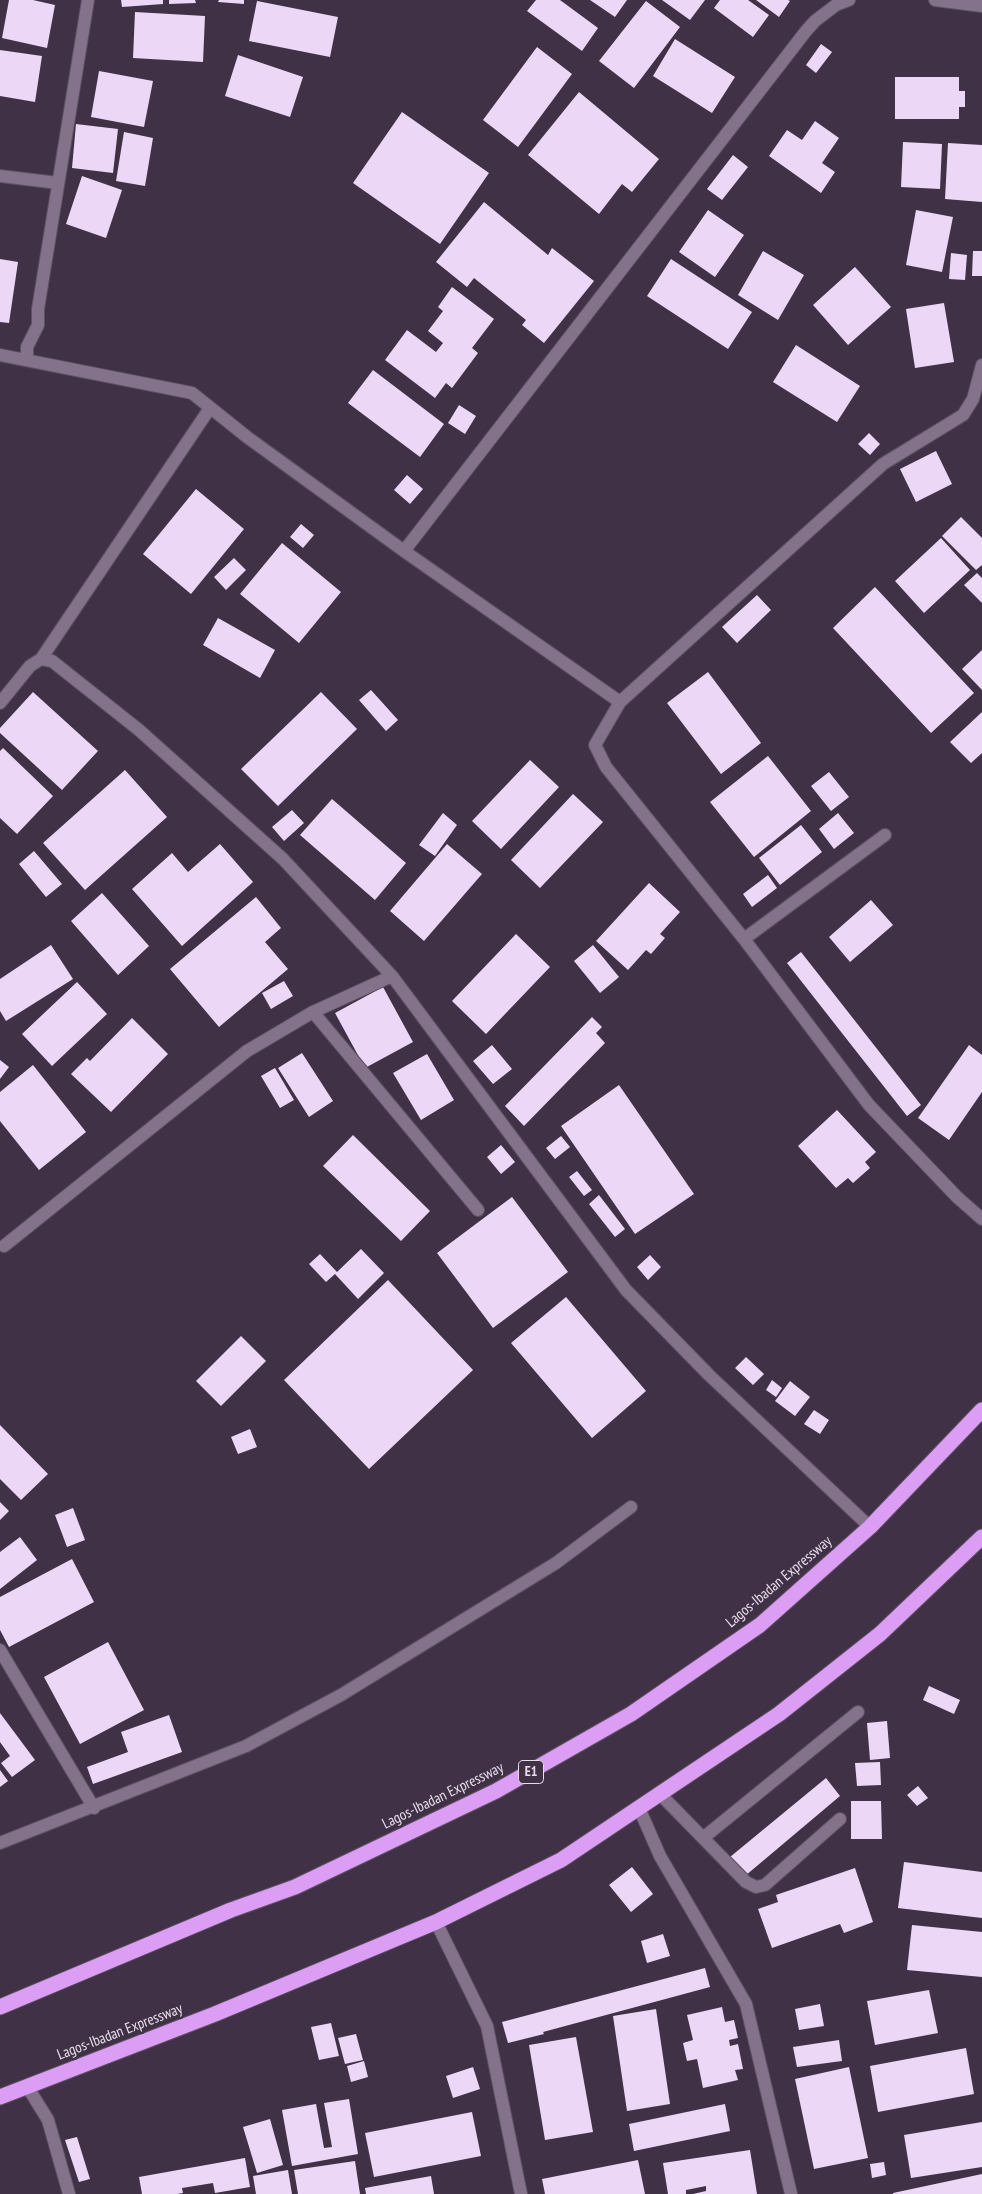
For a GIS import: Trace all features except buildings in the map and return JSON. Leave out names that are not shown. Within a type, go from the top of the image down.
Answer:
[{"type":"highway","name":"Lagos-Ibadan Expressway","points":[[0,2007],[231,1910],[295,1887],[496,1792],[630,1714],[760,1625],[870,1527],[982,1410]]},
{"type":"highway","name":"Lagos-Ibadan Expressway","points":[[0,2098],[215,2014],[436,1922],[561,1860],[778,1714],[880,1634],[982,1537]]},
{"type":"street","points":[[27,359],[28,348],[38,325],[38,309],[88,0]]},
{"type":"street","points":[[404,551],[814,20],[836,5],[850,0]]},
{"type":"street","points":[[935,0],[982,6]]},
{"type":"street","points":[[0,176],[58,183]]},
{"type":"street","points":[[0,355],[192,393],[404,551],[620,702]]},
{"type":"street","points":[[982,364],[973,399],[963,415],[946,428],[883,464],[620,702],[595,745],[599,755],[744,939],[869,1105],[957,1197],[982,1220]]},
{"type":"street","points":[[0,703],[30,666],[41,658],[210,408]]},
{"type":"street","points":[[41,658],[52,661],[139,730],[283,859],[392,976],[626,1290],[709,1375],[870,1527]]},
{"type":"street","points":[[744,939],[885,835]]},
{"type":"street","points":[[4,1246],[247,1051],[313,1012],[392,976]]},
{"type":"street","points":[[313,1012],[478,1210]]},
{"type":"street","points":[[0,1843],[94,1808],[246,1746],[341,1695],[556,1562],[631,1507]]},
{"type":"street","points":[[0,1650],[94,1808]]},
{"type":"street","points":[[703,1838],[858,1712]]},
{"type":"street","points":[[660,1794],[746,1882],[756,1886],[765,1885],[840,1818]]},
{"type":"street","points":[[639,1808],[660,1856],[746,2004],[791,2194]]},
{"type":"street","points":[[436,1922],[487,2026],[521,2194]]},
{"type":"street","points":[[28,2086],[48,2120],[69,2194]]}]
